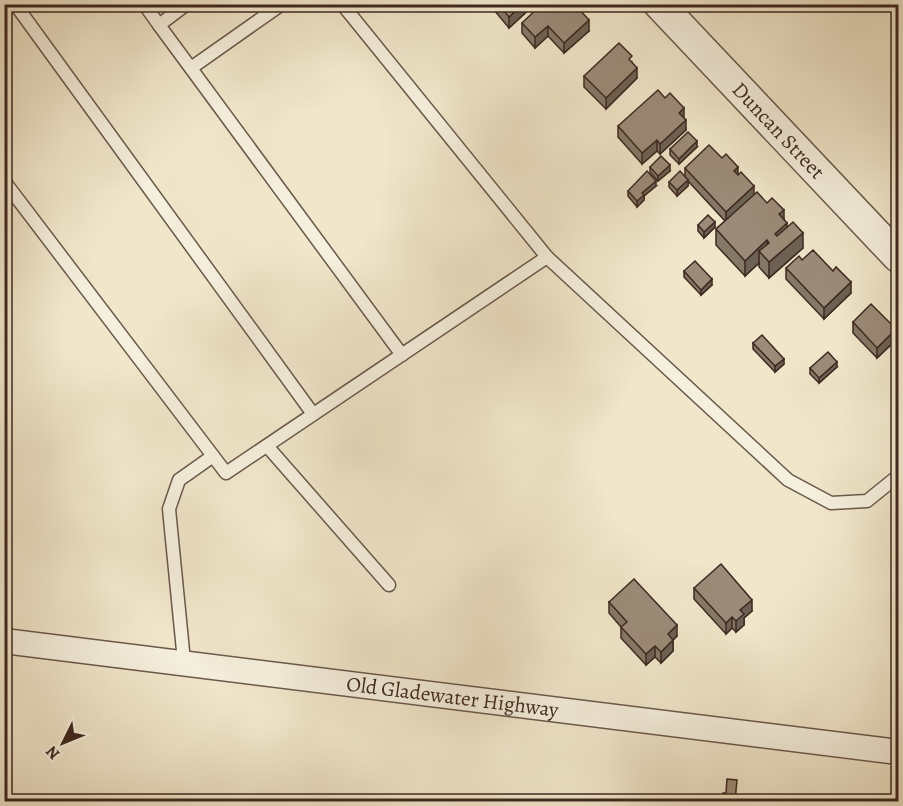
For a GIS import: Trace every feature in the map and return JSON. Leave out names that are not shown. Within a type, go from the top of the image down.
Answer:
[{"type":"street","name":"Duncan Street","points":[[659,4],[898,257]]},
{"type":"street","name":"Old Gladewater Highway","points":[[4,641],[183,661],[898,752]]},
{"type":"lane","points":[[15,4],[313,414]]},
{"type":"lane","points":[[144,4],[402,355]]},
{"type":"lane","points":[[159,25],[187,4]]},
{"type":"lane","points":[[191,68],[282,4]]},
{"type":"lane","points":[[342,4],[546,257],[788,480],[831,503],[867,501],[898,476]]},
{"type":"lane","points":[[4,181],[226,473],[546,257]]},
{"type":"lane","points":[[267,446],[389,585]]},
{"type":"lane","points":[[183,661],[169,509],[179,480],[213,456]]},
{"type":"building","points":[[498,4],[523,4],[509,17]]},
{"type":"building","points":[[542,4],[574,4],[589,20],[564,43],[548,26],[535,37],[522,23]]},
{"type":"building","points":[[619,43],[632,56],[629,59],[637,68],[606,98],[584,76]]},
{"type":"building","points":[[658,90],[665,98],[670,93],[684,108],[679,113],[686,120],[660,144],[657,140],[642,153],[618,126]]},
{"type":"building","points":[[688,132],[697,141],[679,159],[670,149]]},
{"type":"building","points":[[709,145],[722,158],[726,154],[738,167],[734,171],[738,175],[741,172],[754,186],[726,212],[685,168]]},
{"type":"building","points":[[661,156],[670,165],[658,176],[650,167]]},
{"type":"building","points":[[647,171],[656,181],[642,193],[644,195],[637,201],[628,191]]},
{"type":"building","points":[[680,171],[688,180],[677,190],[669,182]]},
{"type":"building","points":[[757,192],[767,203],[772,198],[784,210],[779,214],[787,223],[775,234],[777,236],[793,222],[803,233],[769,262],[759,251],[769,243],[767,240],[745,261],[716,229]]},
{"type":"building","points":[[708,215],[715,222],[704,232],[698,225]]},
{"type":"building","points":[[813,250],[833,271],[836,267],[851,282],[824,308],[786,268],[799,256],[802,260]]},
{"type":"building","points":[[695,261],[712,279],[701,290],[684,271]]},
{"type":"building","points":[[871,304],[896,329],[877,348],[853,322]]},
{"type":"building","points":[[762,335],[784,359],[775,366],[753,343]]},
{"type":"building","points":[[828,352],[837,362],[819,378],[810,368]]},
{"type":"building","points":[[721,564],[752,600],[740,610],[744,614],[736,621],[732,617],[726,623],[694,588]]},
{"type":"building","points":[[634,579],[677,625],[668,634],[673,640],[661,652],[655,646],[646,654],[621,627],[627,622],[609,602]]},
{"type":"building","points":[[727,779],[737,780],[735,801],[722,801],[723,793],[726,793]]}]
